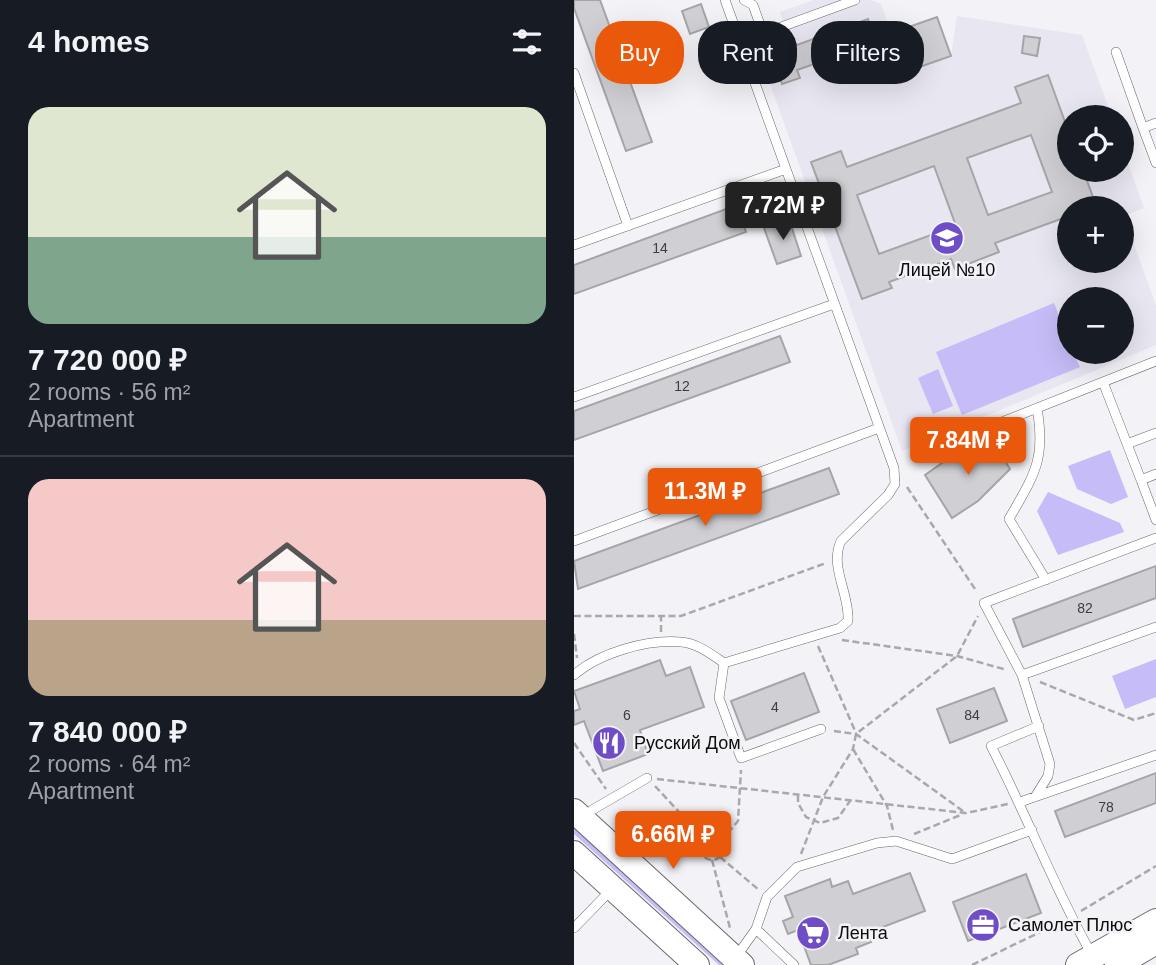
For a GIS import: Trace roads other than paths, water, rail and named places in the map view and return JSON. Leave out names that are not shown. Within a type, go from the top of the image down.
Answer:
[{"type":"main road","points":[[579,815],[737,955]]},
{"type":"main road","points":[[574,853],[697,965]]},
{"type":"main road","points":[[1086,961],[1156,921]]},
{"type":"main road","points":[[1117,965],[1156,942]]},
{"type":"lane","points":[[732,21],[725,0],[742,0],[753,5],[759,21]]},
{"type":"lane","points":[[796,21],[855,0]]},
{"type":"lane","points":[[1116,52],[1156,163]]},
{"type":"lane","points":[[574,73],[628,226]]},
{"type":"lane","points":[[576,673],[602,658],[662,642],[682,642],[700,647],[724,663],[840,628],[848,621],[849,609],[836,561],[841,541],[895,484],[894,468],[755,84]]},
{"type":"lane","points":[[1143,128],[1156,124]]},
{"type":"lane","points":[[574,245],[786,169]]},
{"type":"lane","points":[[574,397],[834,304]]},
{"type":"lane","points":[[916,456],[1156,360]]},
{"type":"lane","points":[[1103,382],[1156,520]]},
{"type":"lane","points":[[1037,408],[1042,437],[1037,469],[1009,519],[1046,580]]},
{"type":"lane","points":[[574,541],[879,428]]},
{"type":"lane","points":[[1127,444],[1156,433]]},
{"type":"lane","points":[[1141,480],[1156,474]]},
{"type":"lane","points":[[1035,797],[1048,776],[1050,764],[1022,675],[985,603],[1156,538]]},
{"type":"lane","points":[[1022,675],[1156,627]]},
{"type":"lane","points":[[724,663],[719,698],[741,758],[821,729]]},
{"type":"lane","points":[[1039,726],[991,746],[1020,802],[1071,917],[1086,961]]},
{"type":"lane","points":[[1020,802],[1156,755]]},
{"type":"lane","points":[[579,815],[647,778]]},
{"type":"lane","points":[[737,955],[756,929],[767,897],[797,867],[877,843],[896,841],[953,859],[1032,830]]},
{"type":"lane","points":[[574,928],[612,889]]},
{"type":"lane","points":[[756,929],[794,965]]},
{"type":"place","name":"Лицей №10","points":[[947,238]]},
{"type":"place","name":"Русский Дом","points":[[609,743]]},
{"type":"place","name":"Самолет Плюс","points":[[983,925]]},
{"type":"place","name":"Лента","points":[[813,933]]}]
